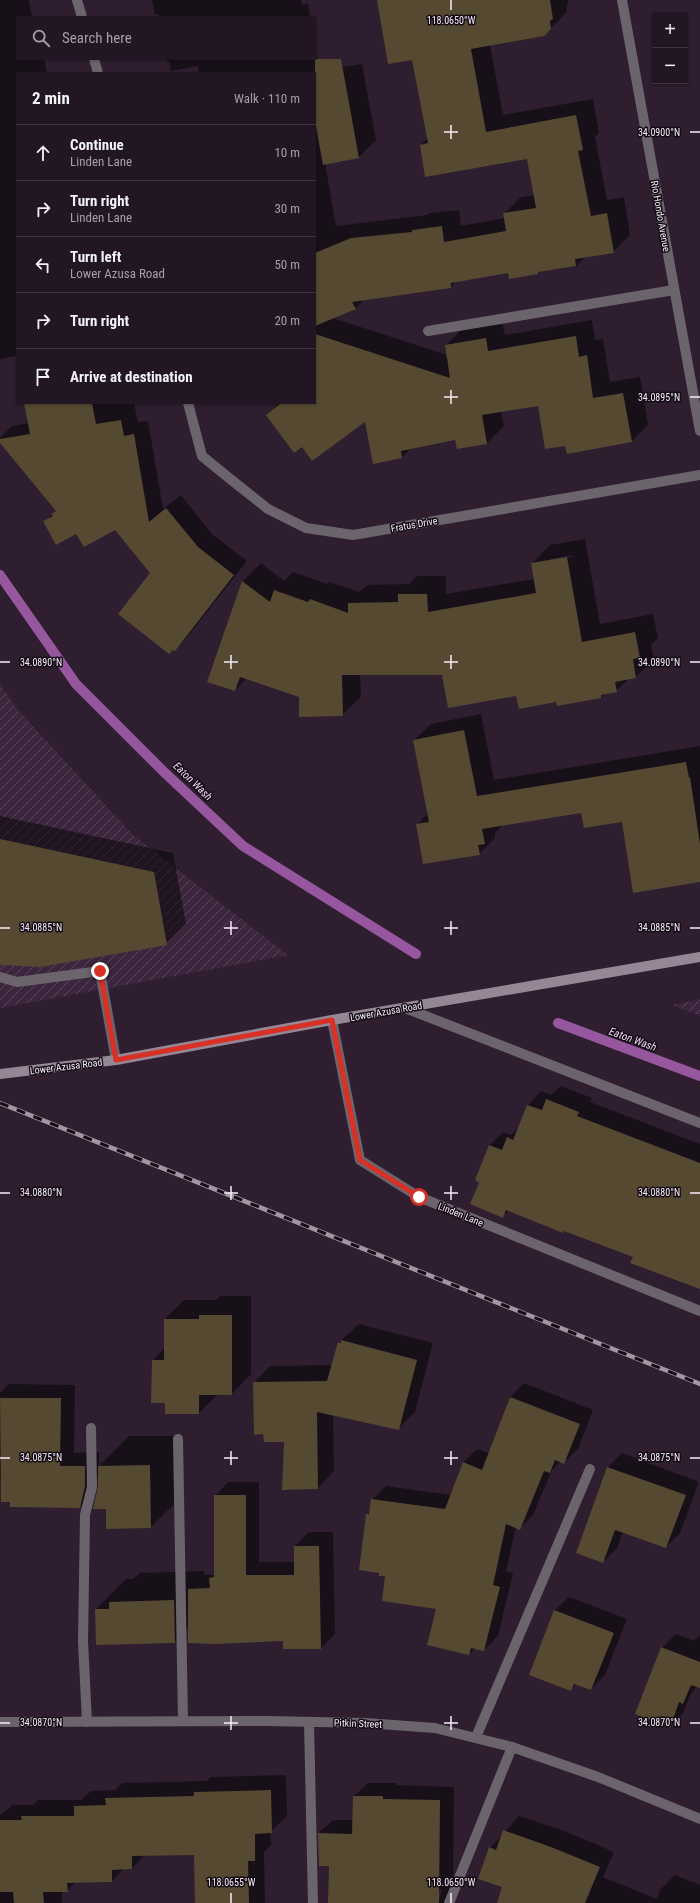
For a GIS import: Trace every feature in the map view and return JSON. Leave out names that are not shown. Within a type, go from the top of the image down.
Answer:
[{"type":"main road","name":"Lower Azusa Road","points":[[0,1074],[116,1060],[332,1020],[700,957]]},
{"type":"street","points":[[77,0],[82,16]]},
{"type":"street","name":"Rio Hondo Avenue","points":[[622,0],[700,431]]},
{"type":"street","points":[[94,60],[98,72]]},
{"type":"street","points":[[428,331],[674,290]]},
{"type":"street","name":"Fratus Drive","points":[[188,404],[202,456],[234,482],[268,509],[306,528],[353,535],[700,474]]},
{"type":"street","points":[[0,977],[17,982],[100,971],[116,1060]]},
{"type":"street","points":[[405,1008],[700,1123]]},
{"type":"street","name":"Linden Lane","points":[[332,1020],[360,1160],[419,1197],[700,1311]]},
{"type":"street","points":[[86,1722],[83,1625],[85,1516],[92,1487],[91,1428]]},
{"type":"street","points":[[178,1439],[183,1721]]},
{"type":"street","points":[[476,1737],[590,1469]]},
{"type":"street","name":"Pitkin Street","points":[[0,1722],[309,1722],[366,1723],[434,1728],[512,1747],[598,1777],[700,1819]]},
{"type":"street","points":[[309,1722],[313,1903]]},
{"type":"street","points":[[450,1903],[512,1747]]},
{"type":"shaded area","points":[[0,684],[19,711],[133,835],[288,955],[0,1008]]},
{"type":"shaded area","points":[[700,999],[700,1016],[672,1005]]},
{"type":"building","points":[[377,0],[550,0],[553,19],[550,21],[551,29],[544,36],[471,49],[486,132],[576,115],[583,150],[578,151],[591,216],[607,213],[614,253],[575,259],[576,266],[538,272],[538,274],[509,279],[508,273],[451,283],[451,288],[352,302],[356,309],[316,326],[316,253],[351,238],[412,232],[412,230],[442,226],[444,242],[506,231],[503,213],[536,208],[527,159],[425,177],[420,145],[428,143],[412,60],[388,64]]},
{"type":"building","points":[[316,59],[341,59],[359,158],[323,165],[316,126]]},
{"type":"building","points":[[316,334],[450,378],[445,345],[486,338],[488,351],[576,336],[579,357],[587,355],[593,398],[623,393],[632,442],[567,454],[565,446],[545,449],[538,406],[482,415],[487,444],[457,449],[455,440],[401,451],[402,458],[373,464],[365,422],[312,461],[302,447],[294,453],[266,415],[280,404],[316,404]]},
{"type":"building","points":[[24,404],[92,404],[96,424],[121,420],[124,436],[134,434],[149,522],[166,508],[198,547],[234,575],[175,651],[173,650],[169,654],[118,614],[150,573],[115,530],[84,547],[76,534],[56,545],[43,521],[53,516],[51,514],[56,511],[0,443],[0,439],[30,434]]},
{"type":"building","points":[[567,557],[582,642],[635,632],[640,658],[633,659],[636,678],[615,682],[617,692],[601,695],[601,698],[557,706],[556,702],[519,709],[516,696],[448,708],[442,675],[342,675],[343,716],[299,717],[299,697],[240,677],[235,691],[207,682],[242,581],[270,602],[274,590],[308,602],[310,599],[348,613],[348,603],[398,602],[398,594],[427,594],[428,612],[536,593],[531,563]]},
{"type":"building","points":[[464,730],[477,796],[686,762],[689,778],[690,777],[700,844],[700,882],[633,893],[622,822],[584,828],[581,813],[482,829],[485,844],[478,845],[480,855],[423,864],[416,824],[429,822],[413,740]]},
{"type":"building","points":[[0,839],[154,872],[167,945],[40,967],[0,965]]},
{"type":"building","points":[[546,1099],[579,1112],[577,1116],[700,1163],[700,1289],[630,1263],[633,1257],[564,1231],[563,1233],[506,1210],[503,1218],[470,1204],[479,1183],[475,1180],[489,1145],[502,1150],[507,1137],[513,1140],[527,1105],[542,1110]]},
{"type":"building","points":[[199,1315],[232,1315],[232,1395],[199,1395],[199,1414],[165,1414],[165,1403],[151,1403],[152,1360],[164,1360],[164,1319],[199,1319]]},
{"type":"building","points":[[341,1340],[417,1360],[399,1430],[317,1412],[318,1489],[282,1490],[284,1442],[264,1442],[263,1434],[254,1435],[253,1382],[327,1381],[338,1342],[341,1343]]},
{"type":"building","points":[[510,1397],[580,1424],[564,1464],[555,1460],[550,1473],[544,1471],[520,1530],[506,1524],[493,1585],[500,1587],[484,1651],[471,1648],[469,1655],[427,1645],[436,1609],[382,1601],[385,1576],[379,1576],[379,1573],[359,1570],[366,1514],[369,1514],[371,1499],[445,1509],[463,1462],[482,1470]]},
{"type":"building","points":[[0,1398],[61,1398],[60,1466],[85,1466],[85,1486],[80,1508],[10,1507],[10,1502],[1,1502]]},
{"type":"building","points":[[150,1465],[151,1528],[106,1529],[106,1509],[93,1509],[98,1487],[98,1466]]},
{"type":"building","points":[[607,1467],[686,1495],[666,1548],[615,1530],[603,1563],[576,1553]]},
{"type":"building","points":[[214,1495],[246,1495],[246,1575],[294,1575],[294,1546],[319,1546],[321,1649],[283,1649],[283,1641],[215,1644],[188,1643],[188,1589],[210,1588],[209,1578],[214,1577]]},
{"type":"building","points":[[174,1600],[175,1643],[96,1645],[95,1609],[109,1609],[109,1602]]},
{"type":"building","points":[[554,1610],[614,1633],[591,1690],[574,1684],[571,1691],[529,1675]]},
{"type":"building","points":[[661,1647],[700,1662],[700,1688],[691,1685],[683,1704],[679,1702],[670,1728],[635,1714]]},
{"type":"building","points":[[271,1790],[272,1833],[255,1834],[255,1861],[248,1861],[249,1903],[195,1903],[194,1855],[132,1856],[132,1869],[112,1870],[112,1882],[67,1883],[68,1892],[43,1892],[44,1903],[14,1903],[13,1892],[0,1892],[0,1820],[22,1820],[21,1816],[74,1816],[74,1806],[106,1805],[105,1798],[194,1796],[194,1792]]},
{"type":"building","points":[[353,1796],[383,1796],[383,1799],[440,1800],[439,1903],[328,1903],[329,1866],[319,1866],[318,1833],[352,1834]]},
{"type":"building","points":[[503,1830],[551,1847],[600,1867],[585,1903],[497,1903],[502,1887],[478,1879],[489,1847],[496,1850]]},
{"type":"waterway","name":"Eaton Wash","points":[[0,575],[76,684],[163,771],[243,846],[416,954]]},
{"type":"waterway","name":"Eaton Wash","points":[[558,1023],[700,1076]]},
{"type":"railway","points":[[0,1103],[700,1384]]},
{"type":"route","points":[[100,971],[116,1060],[332,1020],[360,1160],[419,1197]]}]
